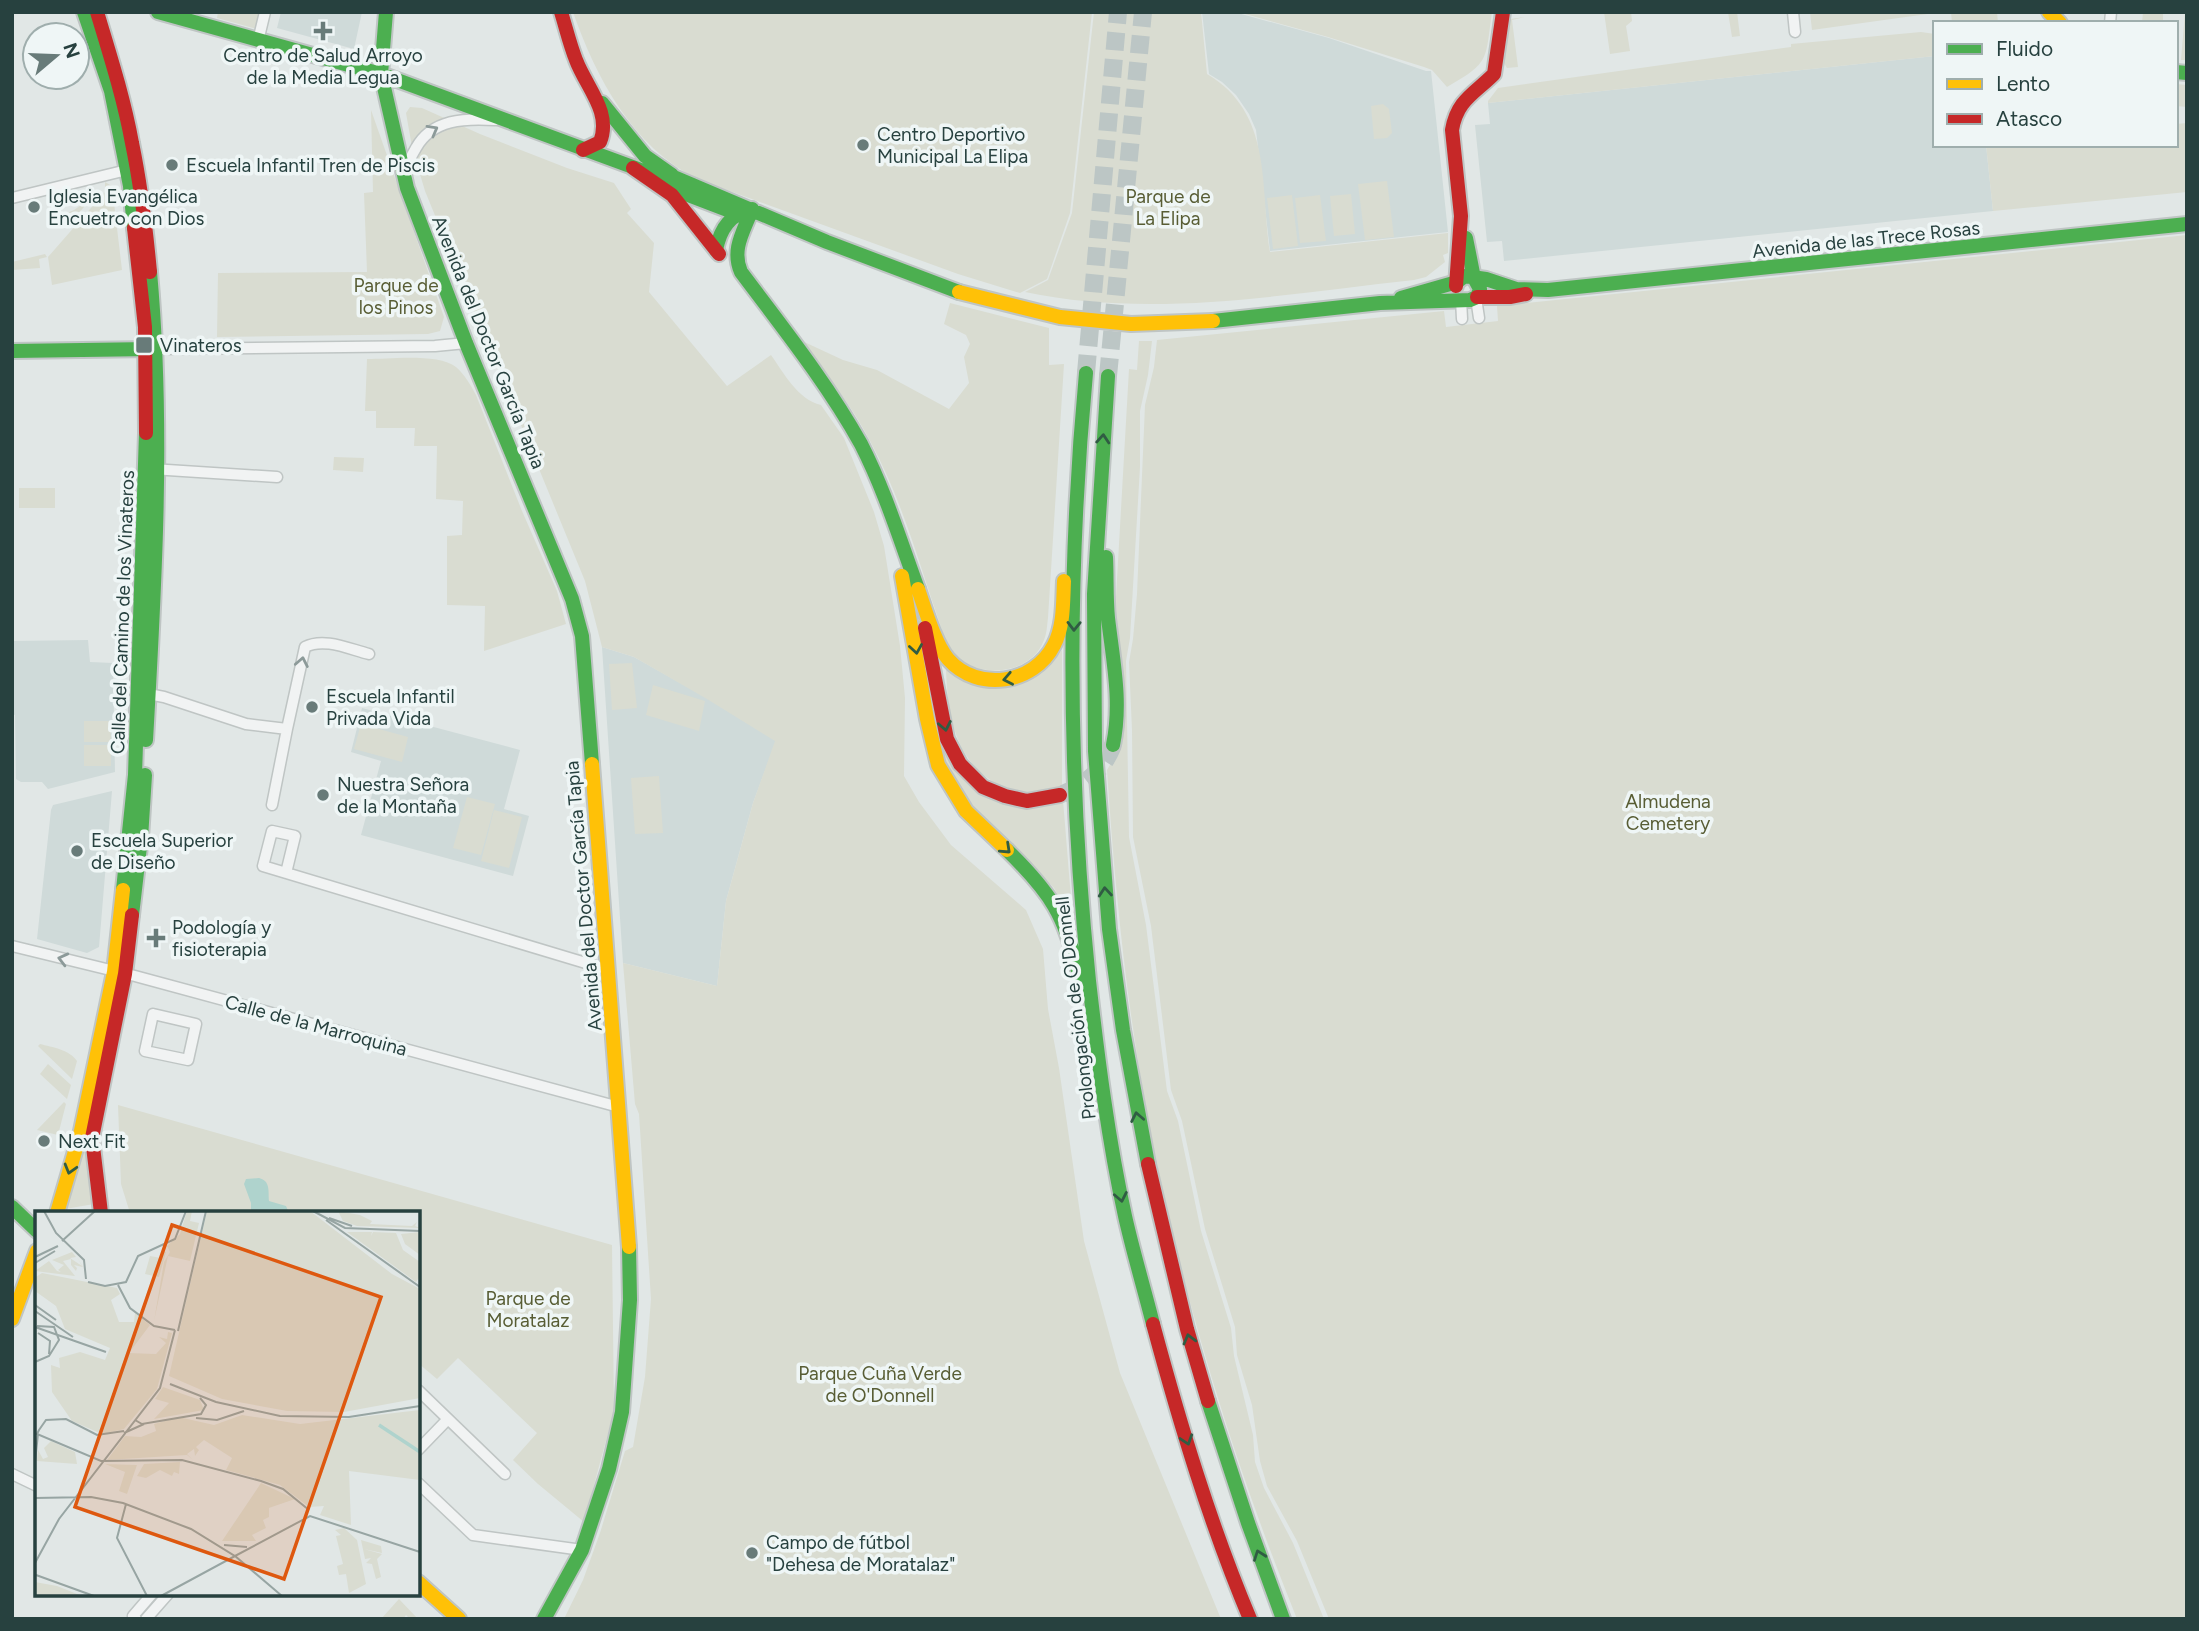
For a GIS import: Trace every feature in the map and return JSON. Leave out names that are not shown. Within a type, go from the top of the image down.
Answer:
[{"type":"main road","name":"Calle del Camino de los Vinateros","points":[[84,12],[111,91],[127,170],[151,349]]},
{"type":"main road","name":"Calle del Camino de los Vinateros","points":[[97,12],[116,67],[136,159],[149,249],[151,349],[151,469],[141,838],[92,1138],[98,1211]]},
{"type":"main road","points":[[158,12],[381,74],[634,168],[676,178]]},
{"type":"main road","name":"Avenida del Doctor García Tapia","points":[[386,12],[381,74],[407,188],[466,343],[572,599],[582,636],[629,1238],[630,1300],[622,1412],[609,1469],[582,1550],[544,1619]]},
{"type":"main road","points":[[561,12],[576,61],[603,114],[604,132],[600,142],[583,150]]},
{"type":"main road","points":[[1461,216],[1456,291],[1471,298],[1480,289],[1461,216],[1453,119],[1456,109],[1465,97],[1494,74],[1503,12]]},
{"type":"main road","points":[[591,89],[645,156],[676,178],[746,214]]},
{"type":"main road","points":[[604,132],[616,127],[623,129]]},
{"type":"main road","points":[[634,168],[672,195],[800,352]]},
{"type":"main road","points":[[649,173],[675,190],[746,214]]},
{"type":"main road","points":[[716,250],[719,233],[746,214]]},
{"type":"main road","points":[[746,214],[736,260],[741,272],[829,391],[851,426],[875,472],[916,587],[943,651],[961,671],[977,678],[996,681],[1015,679],[1033,670],[1054,645],[1061,619],[1068,500],[1078,460]]},
{"type":"main road","name":"Avenida de las Trece Rosas","points":[[746,214],[972,298],[1042,314],[1156,325],[1380,303],[1510,297],[1548,290],[2187,225]]},
{"type":"main road","name":"Avenida de las Trece Rosas","points":[[1380,303],[1457,282],[1465,276],[1516,289],[1548,290]]},
{"type":"main road","points":[[12,351],[151,349]]},
{"type":"main road","name":"Prolongación de O'Donnell","points":[[1086,373],[1078,460],[1072,735],[1081,901],[1094,1033],[1125,1216],[1171,1392],[1229,1569],[1250,1619]]},
{"type":"main road","points":[[1108,376],[1094,602],[1094,728],[1105,892],[1126,1058],[1154,1198],[1213,1424],[1283,1619]]},
{"type":"main road","points":[[1099,502],[1106,530],[1107,600],[1117,710],[1113,745]]},
{"type":"main road","points":[[890,510],[927,719],[938,765],[966,811],[1033,875],[1054,902],[1071,940],[1094,1033]]},
{"type":"main road","points":[[916,587],[947,739],[960,764],[983,787],[1005,796],[1027,802],[1060,795]]},
{"type":"main road","name":"Calle del Camino de los Vinateros","points":[[58,1211],[81,1131],[119,973]]},
{"type":"main road","points":[[12,1319],[35,1261]]},
{"type":"main road","points":[[420,1584],[459,1619]]},
{"type":"street","points":[[258,41],[265,12]]},
{"type":"street","points":[[1793,12],[1796,32]]},
{"type":"street","points":[[407,188],[407,165],[423,135],[447,123],[507,120]]},
{"type":"street","points":[[12,198],[127,170]]},
{"type":"street","points":[[1471,298],[1479,318]]},
{"type":"street","points":[[1462,319],[1471,298]]},
{"type":"street","points":[[151,349],[466,343]]},
{"type":"street","points":[[151,469],[277,477]]},
{"type":"street","points":[[272,805],[305,647],[323,642],[369,654]]},
{"type":"street","points":[[144,693],[246,724],[287,729]]},
{"type":"street","points":[[286,873],[295,836],[272,831],[263,866],[286,873],[609,970]]},
{"type":"street","name":"Calle de la Marroquina","points":[[12,946],[619,1107]]},
{"type":"street","points":[[153,1014],[196,1024],[188,1060],[145,1051],[153,1014]]},
{"type":"street","points":[[420,1392],[505,1474]]},
{"type":"street","points":[[420,1448],[448,1419]]},
{"type":"street","points":[[12,1474],[35,1485]]},
{"type":"street","points":[[420,1485],[473,1535],[582,1550]]},
{"type":"street","points":[[136,1619],[132,1616],[150,1596]]},
{"type":"street","points":[[146,1619],[166,1596]]},
{"type":"shaded area","name":"Centro de Salud Arroyo de la Media Legua","points":[[281,12],[362,12],[354,49],[277,28]]},
{"type":"shaded area","points":[[1202,12],[1234,12],[1329,38],[1431,71],[1448,232],[1270,251],[1256,130],[1236,95],[1209,74]]},
{"type":"shaded area","points":[[1933,56],[1933,147],[1986,147],[1993,211],[1504,261],[1502,241],[1487,242],[1475,125],[1490,124],[1488,103]]},
{"type":"shaded area","points":[[88,640],[90,662],[113,663],[115,772],[48,789],[42,782],[21,782],[16,779],[15,715],[12,714],[12,641]]},
{"type":"shaded area","points":[[602,647],[634,657],[776,741],[753,803],[726,901],[717,986],[623,963]]},
{"type":"shaded area","points":[[362,708],[520,750],[504,809],[529,816],[513,876],[361,835],[381,761],[351,752]]},
{"type":"shaded area","name":"Escuela Superior de Diseño","points":[[112,791],[99,947],[87,953],[37,939],[53,805]]},
{"type":"shaded area","points":[[246,1179],[263,1179],[269,1191],[269,1201],[286,1206],[288,1211],[251,1211],[244,1184]]},
{"type":"green space","points":[[218,12],[261,12],[257,29],[217,18]]},
{"type":"green space","name":"Centro Deportivo Municipal La Elipa","points":[[573,12],[1092,12],[1070,213],[1047,279],[1020,293],[958,274],[697,179],[654,149],[636,130],[605,85]]},
{"type":"green space","name":"Parque de La Elipa","points":[[1094,12],[1201,12],[1207,74],[1228,90],[1243,109],[1260,152],[1270,252],[1448,233],[1448,253],[1443,255],[1445,262],[1426,277],[1414,280],[1219,301],[1122,303],[1073,300],[1025,292],[1048,280],[1072,213]]},
{"type":"green space","points":[[1238,12],[1492,12],[1486,50],[1479,65],[1447,87],[1432,70],[1424,67]]},
{"type":"green space","points":[[1604,12],[1631,12],[1632,21],[1626,26],[1630,51],[1610,54]]},
{"type":"green space","points":[[1728,12],[1737,12],[1740,36],[1732,37]]},
{"type":"green space","points":[[1810,12],[1942,12],[1812,30]]},
{"type":"green space","points":[[1951,12],[1997,12],[1998,21],[1952,21]]},
{"type":"green space","points":[[2143,12],[2163,12],[2163,21],[2142,21]]},
{"type":"green space","points":[[2185,12],[2187,60],[2181,60]]},
{"type":"green space","points":[[1525,17],[1512,20],[1518,67],[1507,68],[1504,63],[1510,19]]},
{"type":"green space","points":[[1921,32],[1933,34],[1933,56],[1488,103],[1498,88],[1791,47],[1791,44]]},
{"type":"green space","points":[[2178,84],[2187,85],[2187,107],[2178,106]]},
{"type":"green space","points":[[1383,104],[1389,109],[1392,133],[1387,138],[1374,139],[1371,106]]},
{"type":"green space","name":"Parque Cuña Verde de O'Donnell","points":[[410,107],[422,108],[567,168],[614,183],[631,209],[627,213],[654,243],[649,292],[727,386],[771,355],[798,391],[821,405],[844,438],[874,512],[884,546],[900,646],[905,698],[904,776],[919,802],[951,845],[1026,910],[1043,949],[1048,1009],[1084,1241],[1120,1373],[1221,1619],[564,1619],[583,1580],[625,1451],[633,1447],[645,1377],[651,1299],[639,1114],[635,1104],[623,963],[717,986],[726,901],[753,803],[775,741],[634,657],[602,647],[585,581],[425,191],[412,147],[406,113]]},
{"type":"green space","name":"Parque de los Pinos","points":[[371,110],[444,317],[440,331],[428,334],[217,337],[218,273],[367,272],[364,193],[373,192]]},
{"type":"green space","points":[[2187,123],[2187,192],[1993,211],[1986,147],[2178,147],[2178,124]]},
{"type":"green space","points":[[1387,181],[1394,237],[1365,240],[1358,184]]},
{"type":"green space","points":[[105,182],[112,186],[122,270],[52,285],[48,257],[105,192]]},
{"type":"green space","points":[[1351,194],[1355,234],[1334,236],[1330,196]]},
{"type":"green space","points":[[1292,195],[1298,246],[1273,249],[1267,198]]},
{"type":"green space","points":[[1320,195],[1326,241],[1300,243],[1295,198]]},
{"type":"green space","points":[[91,198],[74,217],[61,225],[60,216]]},
{"type":"green space","name":"Almudena Cemetery","points":[[2187,235],[2187,1619],[1329,1619],[1297,1541],[1267,1486],[1260,1461],[1252,1405],[1237,1355],[1235,1327],[1205,1229],[1182,1121],[1171,1090],[1151,926],[1133,837],[1129,662],[1137,594],[1145,405],[1157,340],[1444,311],[1446,327],[1498,321],[1497,306]]},
{"type":"green space","points":[[45,254],[47,257],[39,259],[40,268],[12,270],[12,262]]},
{"type":"green space","points":[[950,303],[1049,328],[1049,365],[1064,364],[1046,632],[1038,651],[1029,660],[1007,669],[982,669],[970,665],[958,658],[948,647],[903,516],[882,465],[855,414],[800,340],[843,360],[877,370],[949,409],[969,383],[964,357],[970,344],[966,335],[944,324]]},
{"type":"green space","points":[[1139,341],[1152,341],[1140,411],[1140,467],[1130,638],[1126,661],[1129,837],[1146,925],[1167,1091],[1178,1121],[1201,1231],[1231,1328],[1234,1356],[1253,1435],[1255,1462],[1264,1488],[1293,1543],[1324,1619],[1297,1619],[1248,1488],[1205,1356],[1155,1154],[1130,1007],[1116,889],[1107,770],[1119,749],[1116,597],[1129,369],[1137,370]]},
{"type":"green space","points":[[367,359],[438,360],[456,367],[465,376],[476,395],[557,591],[566,624],[484,651],[485,606],[447,605],[447,536],[462,535],[463,501],[436,499],[437,446],[414,446],[415,428],[376,428],[376,411],[365,411]]},
{"type":"green space","points":[[334,457],[364,458],[363,472],[333,470]]},
{"type":"green space","points":[[19,488],[55,488],[55,508],[19,508]]},
{"type":"green space","points":[[921,635],[969,783],[1063,800],[1073,923],[1054,888],[960,794],[942,763]]},
{"type":"green space","points":[[1062,650],[1062,786],[1029,793],[1006,788],[977,769],[960,744],[948,699],[946,667],[970,683],[1051,664]]},
{"type":"green space","points":[[632,663],[637,708],[612,710],[609,664]]},
{"type":"green space","points":[[653,685],[705,701],[699,731],[646,715]]},
{"type":"green space","points":[[84,721],[110,721],[111,742],[84,742]]},
{"type":"green space","points":[[361,724],[408,737],[402,762],[354,749]]},
{"type":"green space","points":[[84,745],[111,745],[111,766],[84,766]]},
{"type":"green space","points":[[659,776],[663,833],[635,834],[631,778]]},
{"type":"green space","points":[[467,797],[495,804],[481,855],[453,848]]},
{"type":"green space","points":[[494,810],[522,817],[509,868],[481,861]]},
{"type":"green space","points":[[40,1044],[74,1057],[77,1061],[72,1079],[38,1046]]},
{"type":"green space","points":[[48,1064],[71,1085],[67,1099],[40,1074]]},
{"type":"green space","points":[[64,1102],[66,1104],[58,1135],[37,1130]]},
{"type":"green space","name":"Parque de Moratalaz","points":[[118,1105],[612,1245],[614,1411],[584,1522],[513,1460],[537,1433],[458,1358],[437,1379],[420,1365],[420,1211],[129,1211],[121,1184]]},
{"type":"green space","points":[[84,1145],[94,1204],[65,1209]]},
{"type":"green space","points":[[399,1599],[418,1619],[410,1619],[406,1615],[403,1619],[381,1619]]},
{"type":"tunnel","points":[[1086,373],[1118,12]]},
{"type":"tunnel","points":[[1108,376],[1143,12]]},
{"type":"tunnel","points":[[1063,794],[1080,786],[1093,775],[1113,745]]},
{"type":"traffic: fast","points":[[84,12],[111,91],[130,186],[134,228]]},
{"type":"traffic: fast","points":[[158,12],[381,74],[649,173],[676,178],[827,242],[959,292]]},
{"type":"traffic: fast","points":[[386,12],[381,74],[407,188],[466,343],[572,599],[582,636],[592,764]]},
{"type":"traffic: fast","points":[[2178,72],[2187,73]]},
{"type":"traffic: fast","points":[[602,103],[645,156],[672,175]]},
{"type":"traffic: fast","points":[[665,184],[743,216]]},
{"type":"traffic: fast","points":[[716,250],[720,235],[727,224],[744,211],[752,209],[738,248],[741,272],[819,378],[861,444],[885,498],[918,589]]},
{"type":"traffic: fast","points":[[1401,298],[1457,282],[1465,276],[1486,279],[1516,289],[1548,290],[2187,224]]},
{"type":"traffic: fast","points":[[1466,238],[1474,278]]},
{"type":"traffic: fast","points":[[146,740],[157,506],[157,389],[150,272]]},
{"type":"traffic: fast","points":[[1213,321],[1380,303],[1470,300],[1477,297],[1480,289],[1474,278]]},
{"type":"traffic: fast","points":[[12,351],[152,349]]},
{"type":"traffic: fast","points":[[1086,373],[1076,525],[1072,677],[1082,905],[1096,1040],[1113,1158],[1128,1230],[1153,1324]]},
{"type":"traffic: fast","points":[[1108,376],[1094,594],[1095,751],[1109,929],[1123,1030],[1148,1164]]},
{"type":"traffic: fast","points":[[123,890],[135,775],[146,433]]},
{"type":"traffic: fast","points":[[1106,557],[1107,610],[1117,697],[1113,745]]},
{"type":"traffic: fast","points":[[132,915],[145,775]]},
{"type":"traffic: fast","points":[[1007,850],[1035,879],[1054,906],[1068,936],[1079,975]]},
{"type":"traffic: fast","points":[[12,1207],[35,1229]]},
{"type":"traffic: fast","points":[[544,1619],[582,1550],[609,1469],[622,1412],[630,1300],[629,1247]]},
{"type":"traffic: fast","points":[[1208,1401],[1283,1619]]},
{"type":"traffic: slow","points":[[2049,12],[2058,21]]},
{"type":"traffic: slow","points":[[959,292],[1060,317],[1131,324],[1213,321]]},
{"type":"traffic: slow","points":[[902,576],[927,719],[938,765],[966,811],[1007,850]]},
{"type":"traffic: slow","points":[[918,589],[943,653],[960,670],[989,680],[1020,676],[1045,658],[1054,645],[1061,622],[1064,581]]},
{"type":"traffic: slow","points":[[592,764],[629,1247]]},
{"type":"traffic: slow","points":[[58,1211],[81,1131],[114,972],[123,890]]},
{"type":"traffic: slow","points":[[12,1319],[35,1256]]},
{"type":"traffic: slow","points":[[420,1584],[459,1619]]},
{"type":"traffic: jam","points":[[97,12],[129,127],[141,191],[150,272]]},
{"type":"traffic: jam","points":[[561,12],[576,60],[603,120],[600,142],[583,150]]},
{"type":"traffic: jam","points":[[1456,286],[1461,216],[1452,130],[1462,104],[1494,74],[1503,12]]},
{"type":"traffic: jam","points":[[633,168],[672,195],[719,254]]},
{"type":"traffic: jam","points":[[134,228],[145,327],[146,433]]},
{"type":"traffic: jam","points":[[1477,297],[1526,294]]},
{"type":"traffic: jam","points":[[925,628],[947,739],[960,764],[983,787],[1005,796],[1027,801],[1060,795]]},
{"type":"traffic: jam","points":[[101,1211],[92,1138],[125,974],[132,915]]},
{"type":"traffic: jam","points":[[1148,1164],[1187,1329],[1208,1401]]},
{"type":"traffic: jam","points":[[1153,1324],[1197,1473],[1250,1619]]},
{"type":"place","name":"Centro de Salud Arroyo de la Media Legua","points":[[323,31]]},
{"type":"place","name":"Centro Deportivo Municipal La Elipa","points":[[863,145]]},
{"type":"place","name":"Escuela Infantil Tren de Piscis","points":[[172,165]]},
{"type":"place","name":"Iglesia Evangélica Encuetro con Dios","points":[[34,207]]},
{"type":"place","name":"Vinateros","points":[[144,345]]},
{"type":"place","name":"Escuela Infantil Privada Vida","points":[[312,707]]},
{"type":"place","name":"Nuestra Señora de la Montaña","points":[[323,795]]},
{"type":"place","name":"Escuela Superior de Diseño","points":[[77,851]]},
{"type":"place","name":"Podología y fisioterapia","points":[[156,938]]},
{"type":"place","name":"Next Fit","points":[[44,1141]]},
{"type":"place","name":"Campo de fútbol \"Dehesa de Moratalaz\"","points":[[752,1553]]}]
